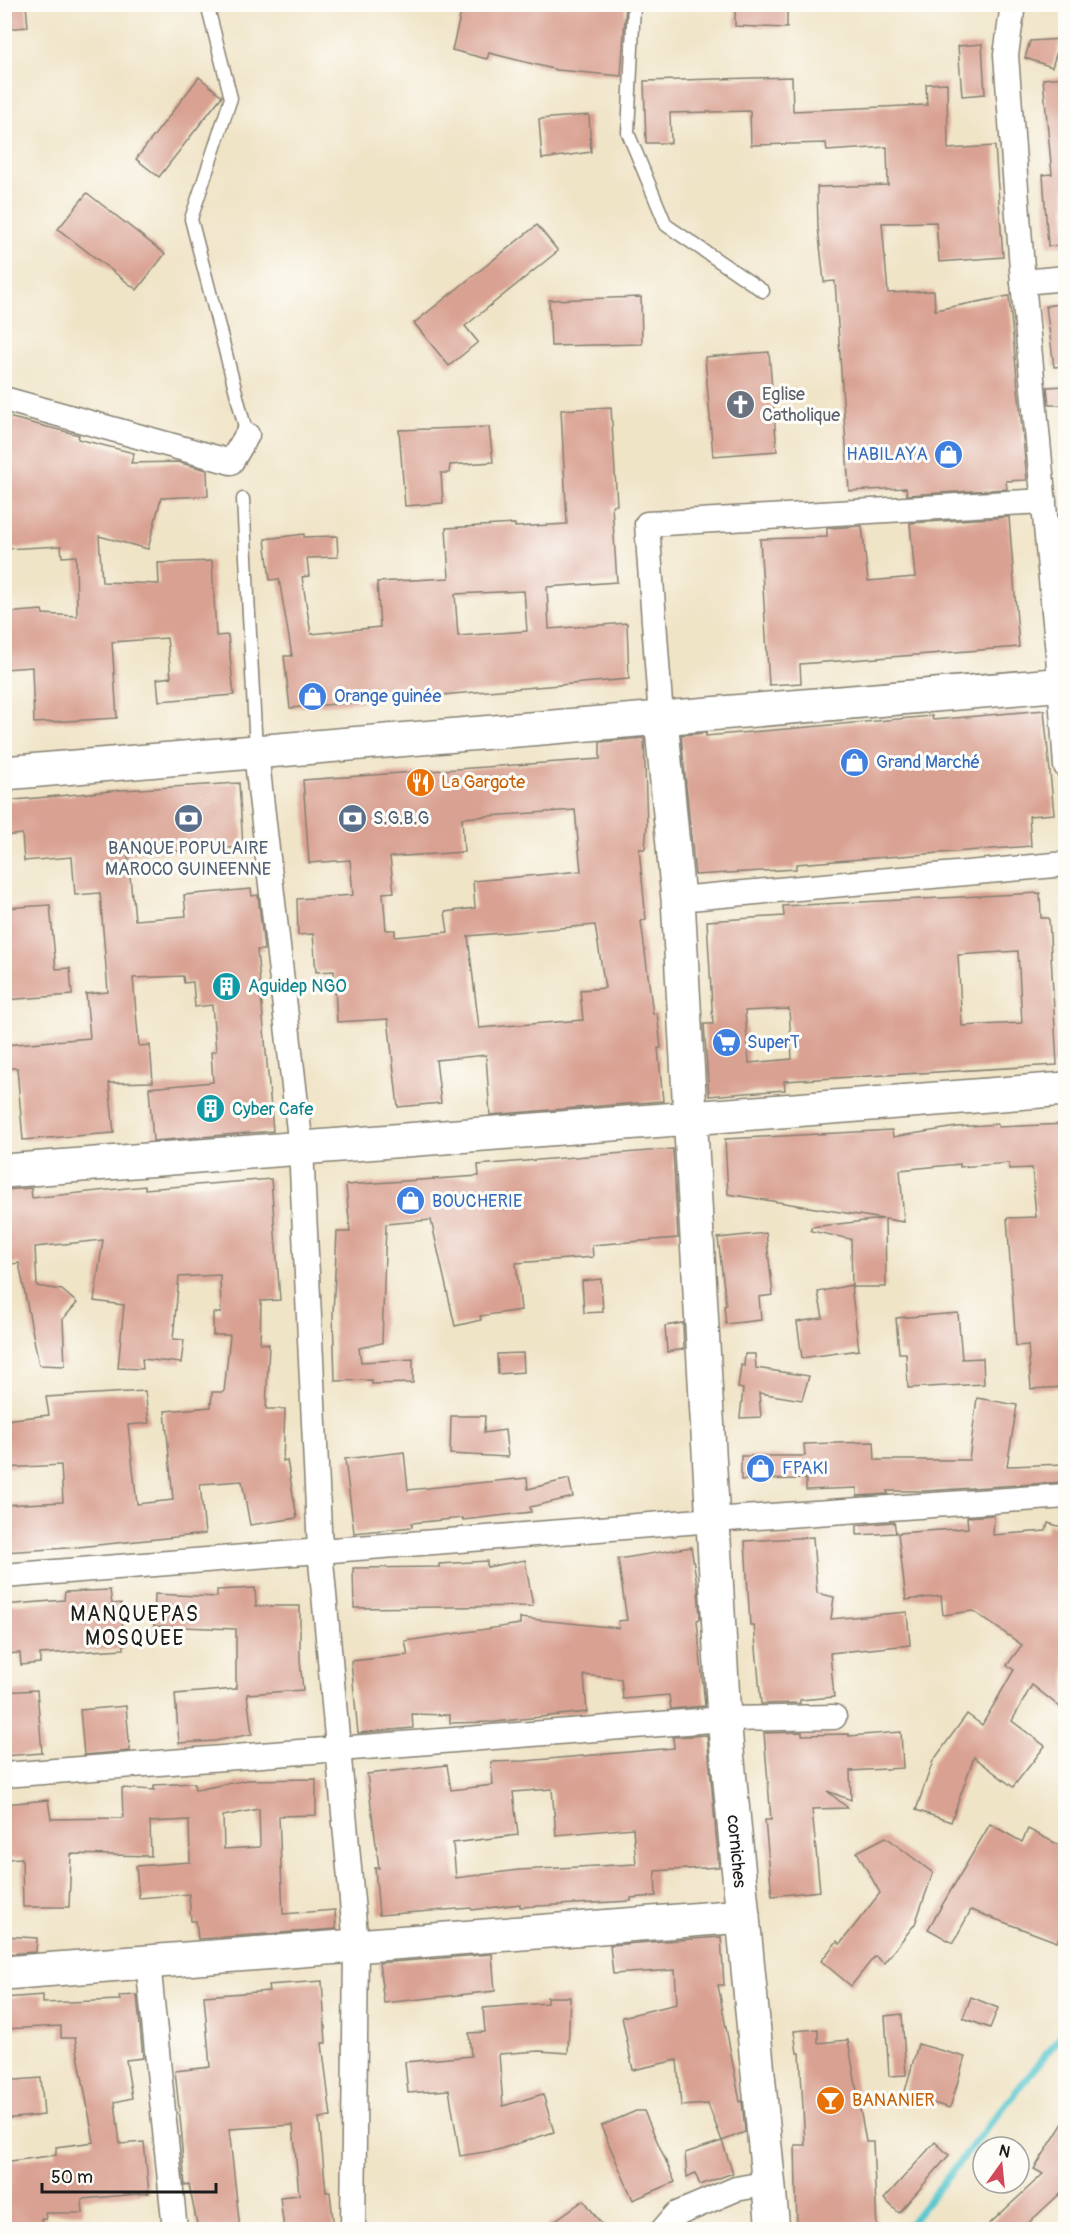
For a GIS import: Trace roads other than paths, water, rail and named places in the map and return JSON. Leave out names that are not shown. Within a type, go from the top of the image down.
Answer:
[{"type":"street","points":[[1013,4],[1006,55],[1023,282],[1063,685],[1065,766]]},
{"type":"street","points":[[1023,282],[1065,278]]},
{"type":"street","points":[[4,399],[231,462],[247,435]]},
{"type":"street","points":[[661,718],[647,524],[1044,501]]},
{"type":"street","points":[[4,773],[1063,685]]},
{"type":"street","name":"corniches","points":[[661,718],[678,899],[724,1719],[773,2229]]},
{"type":"street","points":[[256,753],[301,1148],[320,1550],[356,1946],[353,2229]]},
{"type":"street","points":[[678,899],[1065,864]]},
{"type":"street","points":[[4,1171],[1065,1089]]},
{"type":"street","points":[[4,1576],[713,1520],[1065,1496]]},
{"type":"street","points":[[4,1776],[724,1719],[834,1717]]},
{"type":"street","points":[[4,1972],[743,1916]]},
{"type":"street","points":[[148,1962],[175,2229]]},
{"type":"street","points":[[663,2229],[677,2214],[736,2189],[769,2183]]},
{"type":"lane","points":[[207,4],[231,98],[191,219],[247,435]]},
{"type":"lane","points":[[634,4],[628,133],[666,225],[762,291]]},
{"type":"lane","points":[[243,499],[256,753]]},
{"type":"waterway","points":[[905,2230],[1066,2029]]},
{"type":"place","name":"Eglise Catholique","points":[[741,404]]},
{"type":"place","name":"HABILAYA","points":[[949,454]]},
{"type":"place","name":"Orange guinée","points":[[313,696]]},
{"type":"place","name":"Grand Marché","points":[[855,762]]},
{"type":"place","name":"La Gargote","points":[[420,782]]},
{"type":"place","name":"S.G.B.G","points":[[352,818]]},
{"type":"place","name":"BANQUE POPULAIRE MAROCO GUINEENNE","points":[[188,819]]},
{"type":"place","name":"Aguidep NGO","points":[[227,986]]},
{"type":"place","name":"SuperT","points":[[726,1042]]},
{"type":"place","name":"Cyber Cafe","points":[[211,1109]]},
{"type":"place","name":"BOUCHERIE","points":[[411,1201]]},
{"type":"place","name":"FPAKI","points":[[761,1468]]},
{"type":"place","name":"BANANIER","points":[[831,2100]]},
{"type":"district","name":"MANQUEPAS MOSQUEE","points":[[135,1626]]}]
